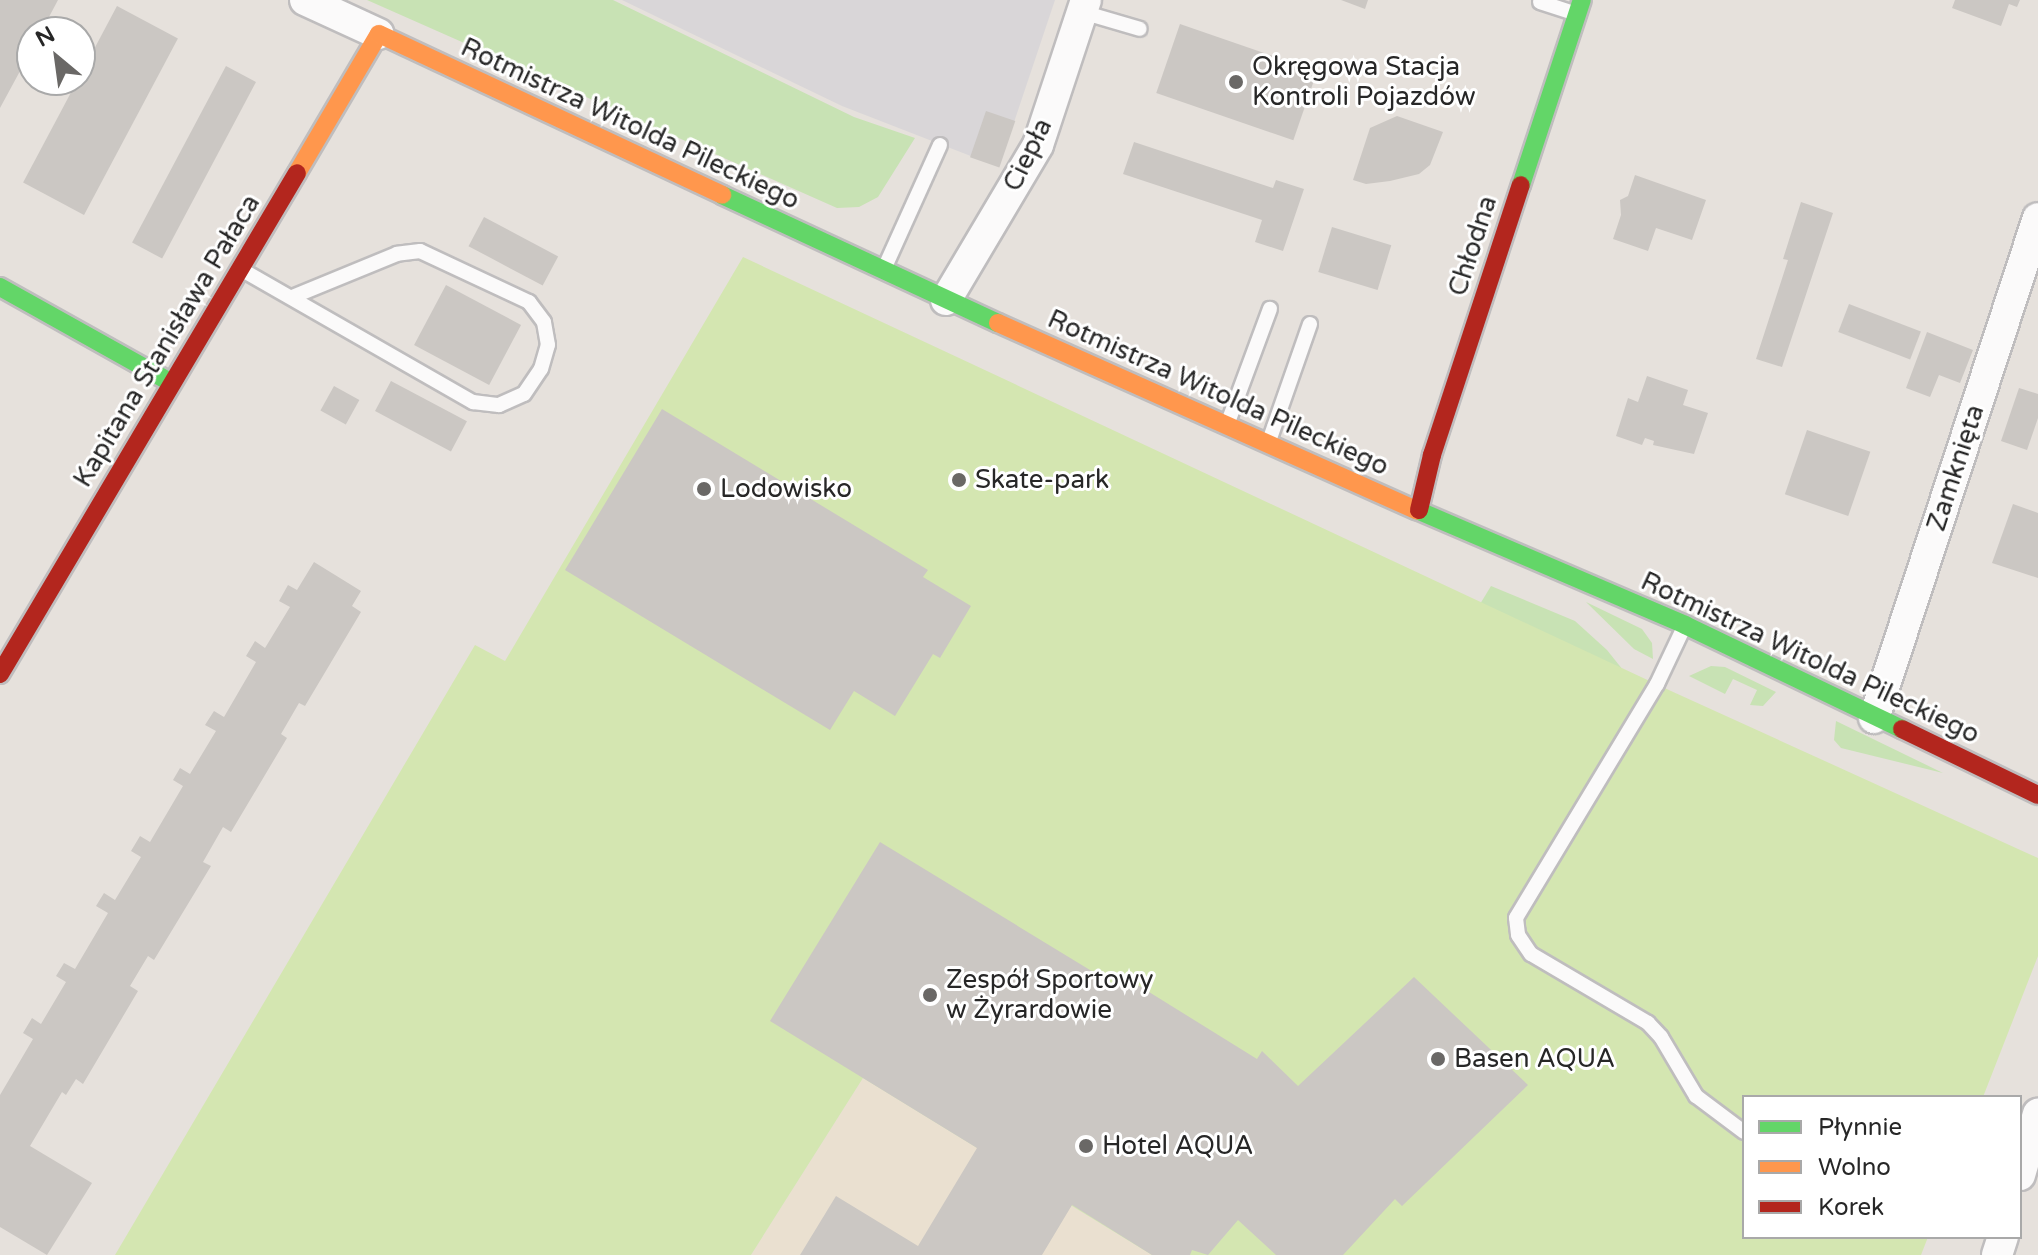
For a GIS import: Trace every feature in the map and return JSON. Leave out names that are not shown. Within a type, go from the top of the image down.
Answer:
[{"type":"street","points":[[305,0],[379,34]]},
{"type":"street","name":"Ciepła","points":[[946,300],[1038,145],[1084,6]]},
{"type":"street","name":"Chłodna","points":[[1419,510],[1432,455],[1579,7]]},
{"type":"street","name":"Kapitana Stanisława Pałaca","points":[[0,674],[379,34]]},
{"type":"street","name":"Rotmistrza Witolda Pileckiego","points":[[379,34],[883,271],[1267,446],[1685,625],[2038,795]]},
{"type":"street","name":"Zamknięta","points":[[1874,718],[2038,218]]},
{"type":"street","points":[[0,287],[172,383]]},
{"type":"street","points":[[2022,1168],[2038,1114]]},
{"type":"lane","points":[[1540,2],[1579,7]]},
{"type":"lane","points":[[1084,6],[1140,29]]},
{"type":"lane","points":[[883,271],[940,145]]},
{"type":"lane","points":[[241,269],[481,404],[503,404],[524,394],[539,374],[548,345],[544,322],[529,302],[420,251],[397,254],[292,297]]},
{"type":"lane","points":[[1226,427],[1270,309]]},
{"type":"lane","points":[[1267,446],[1310,324]]},
{"type":"lane","points":[[1685,625],[1657,684],[1516,918],[1518,935],[1531,954],[1648,1023],[1661,1037],[1696,1096],[1742,1130]]},
{"type":"shaded area","points":[[622,0],[1055,0],[999,167],[842,106]]},
{"type":"shaded area","points":[[863,1078],[1152,1255],[751,1255]]},
{"type":"green space","points":[[367,0],[613,0],[854,117],[915,138],[878,197],[859,207],[837,208]]},
{"type":"green space","points":[[743,257],[1671,691],[2038,858],[2038,956],[1984,1095],[1742,1095],[1742,1239],[1927,1239],[1921,1255],[1152,1255],[863,1078],[751,1255],[115,1255],[475,645],[505,661]]},
{"type":"green space","points":[[1491,586],[1575,621],[1607,650],[1631,680],[1457,642]]},
{"type":"green space","points":[[1586,602],[1642,629],[1652,643],[1653,659],[1634,649]]},
{"type":"green space","points":[[1711,666],[1725,667],[1776,692],[1763,706],[1750,705],[1757,690],[1733,679],[1725,694],[1689,676]]},
{"type":"green space","points":[[1836,721],[1943,773],[1841,748],[1834,740]]},
{"type":"building","points":[[0,0],[58,0],[50,16],[16,16],[16,78],[0,108]]},
{"type":"building","points":[[1341,0],[1368,0],[1365,9]]},
{"type":"building","points":[[1955,0],[2020,0],[2017,7],[2009,4],[2001,26],[1952,8]]},
{"type":"building","points":[[117,6],[178,38],[84,215],[23,183],[69,96],[96,96],[96,45]]},
{"type":"building","name":"Okręgowa Stacja Kontroli Pojazdów","points":[[1180,24],[1317,71],[1293,140],[1156,93]]},
{"type":"building","points":[[226,66],[256,82],[162,259],[132,243]]},
{"type":"building","points":[[986,111],[1015,121],[999,167],[970,157]]},
{"type":"building","points":[[1397,116],[1443,132],[1430,165],[1419,174],[1390,181],[1366,184],[1353,180],[1370,128]]},
{"type":"building","points":[[1134,142],[1273,188],[1276,180],[1304,189],[1283,251],[1255,242],[1262,220],[1123,174]]},
{"type":"building","points":[[1635,175],[1706,200],[1692,240],[1656,228],[1648,251],[1613,239],[1621,215],[1620,200],[1628,196]]},
{"type":"building","points":[[1801,202],[1833,213],[1782,367],[1756,359],[1788,260],[1783,259]]},
{"type":"building","points":[[484,217],[558,256],[543,286],[469,246]]},
{"type":"building","points":[[1332,227],[1391,245],[1378,290],[1318,272]]},
{"type":"building","points":[[446,285],[521,325],[489,385],[414,345]]},
{"type":"building","points":[[1849,304],[1921,332],[1910,360],[1838,332]]},
{"type":"building","points":[[1927,332],[1973,350],[1960,383],[1939,375],[1930,397],[1906,388]]},
{"type":"building","points":[[1647,376],[1688,390],[1683,405],[1708,413],[1694,454],[1653,445],[1654,441],[1645,438],[1642,445],[1616,436],[1628,398],[1638,402]]},
{"type":"building","points":[[391,381],[467,421],[451,451],[375,411]]},
{"type":"building","points":[[334,386],[359,400],[346,425],[320,410]]},
{"type":"building","points":[[2019,388],[2038,394],[2038,418],[2027,450],[2001,441]]},
{"type":"building","name":"Lodowisko","points":[[662,409],[928,570],[923,577],[971,606],[940,658],[933,654],[895,716],[854,691],[830,730],[565,570]]},
{"type":"building","points":[[1807,430],[1870,452],[1848,516],[1785,494]]},
{"type":"building","points":[[2013,504],[2038,513],[2038,578],[1992,563]]},
{"type":"building","points":[[314,562],[361,591],[352,606],[361,612],[305,706],[299,703],[281,734],[287,738],[231,832],[223,827],[203,862],[211,866],[154,960],[148,956],[130,986],[138,991],[83,1084],[76,1079],[66,1095],[62,1092],[30,1146],[92,1183],[47,1255],[0,1227],[0,1095],[33,1039],[23,1033],[32,1018],[41,1024],[66,982],[56,976],[64,963],[75,969],[108,913],[96,906],[104,893],[115,900],[141,857],[131,851],[140,836],[150,842],[183,786],[173,780],[180,768],[190,774],[216,731],[205,725],[214,711],[224,717],[256,662],[246,656],[255,641],[265,648],[290,607],[279,601],[288,585],[297,590]]},
{"type":"building","points":[[880,842],[1113,984],[1120,974],[1257,1059],[1262,1051],[1298,1086],[1414,977],[1528,1085],[1402,1206],[1395,1199],[1343,1255],[1276,1255],[1238,1220],[1208,1255],[1192,1250],[1190,1255],[1152,1255],[1072,1205],[1042,1255],[800,1255],[836,1196],[918,1246],[977,1148],[770,1021]]},
{"type":"traffic: fast","points":[[1521,185],[1582,0]]},
{"type":"traffic: fast","points":[[722,195],[998,323]]},
{"type":"traffic: fast","points":[[0,287],[172,383]]},
{"type":"traffic: fast","points":[[1417,510],[1685,625],[1902,729]]},
{"type":"traffic: slow","points":[[297,173],[379,34],[722,195]]},
{"type":"traffic: slow","points":[[998,323],[1417,510]]},
{"type":"traffic: jam","points":[[0,674],[297,173]]},
{"type":"traffic: jam","points":[[1419,510],[1432,455],[1521,185]]},
{"type":"traffic: jam","points":[[1902,729],[2038,795]]},
{"type":"place","name":"Okręgowa Stacja Kontroli Pojazdów","points":[[1236,82]]},
{"type":"place","name":"Skate-park","points":[[959,480]]},
{"type":"place","name":"Lodowisko","points":[[704,489]]},
{"type":"place","name":"Zespół Sportowy w Żyrardowie","points":[[930,995]]},
{"type":"place","name":"Basen AQUA","points":[[1438,1059]]},
{"type":"place","name":"Hotel AQUA","points":[[1086,1146]]}]
